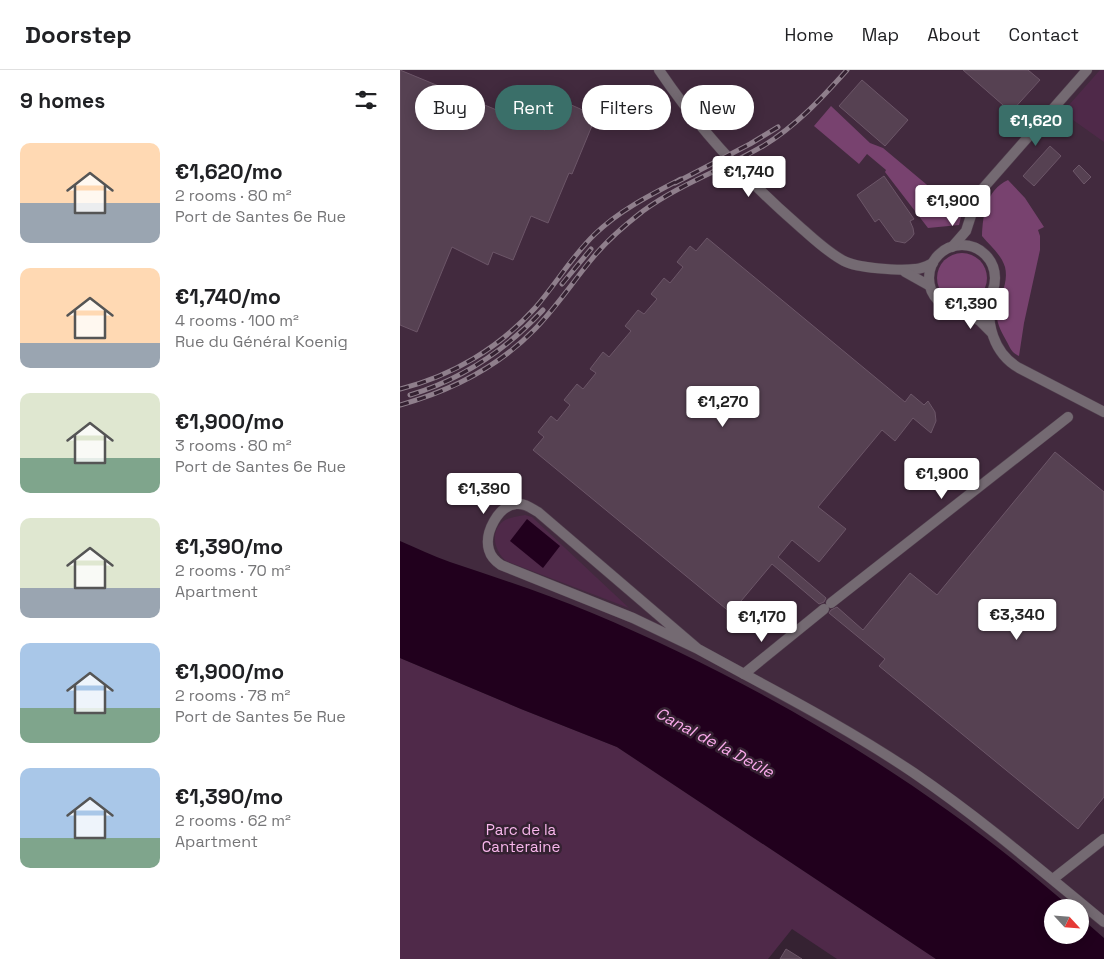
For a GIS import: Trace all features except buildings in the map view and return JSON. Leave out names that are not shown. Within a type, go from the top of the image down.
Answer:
[{"type":"street","points":[[660,70],[686,107],[732,162],[766,196],[836,256],[850,264],[896,269],[920,268],[933,263]]},
{"type":"street","points":[[992,333],[980,321],[964,311],[952,309],[941,303],[935,297],[930,286],[929,274],[933,263],[941,253],[952,246],[963,235],[971,218],[978,194],[1086,70]]},
{"type":"street","points":[[971,218],[972,232],[981,251],[990,260],[994,271],[994,283],[990,294],[989,318],[992,333],[1000,350],[1014,365],[1104,412]]},
{"type":"street","points":[[952,246],[969,246],[981,251]]},
{"type":"street","points":[[896,269],[911,274],[930,286]]},
{"type":"street","points":[[964,311],[979,306],[990,294]]},
{"type":"street","points":[[744,674],[1068,417]]},
{"type":"street","points":[[698,649],[538,512],[523,504],[514,504],[499,514],[489,532],[488,541],[491,555],[500,565],[633,618],[698,649],[812,710],[914,773],[966,810],[1054,879],[1104,922]]},
{"type":"street","points":[[1054,879],[1104,839]]},
{"type":"shaded area","points":[[400,70],[1104,70],[1104,959],[1000,959],[400,619]]},
{"type":"shaded area","points":[[831,106],[870,143],[883,148],[951,205],[962,195],[966,198],[959,225],[928,228],[885,172],[886,170],[867,154],[859,164],[814,126]]},
{"type":"shaded area","points":[[1008,180],[1025,198],[1044,227],[1038,230],[1040,250],[1024,323],[1019,356],[1010,348],[997,320],[998,307],[1006,279],[1005,267],[998,254],[982,236],[983,219],[990,196],[1001,184]]},
{"type":"shaded area","points":[[957,253],[967,253],[980,260],[987,273],[987,283],[980,296],[967,303],[957,303],[948,299],[941,292],[937,283],[937,273],[941,264],[948,257]]},
{"type":"green space","points":[[1100,70],[1104,70],[1104,142],[1066,115],[1069,105]]},
{"type":"green space","points":[[525,515],[532,517],[629,608],[506,561],[496,546],[495,535],[497,529],[505,520]]},
{"type":"green space","name":"Parc de la Canteraine","points":[[400,658],[617,747],[936,959],[837,959],[792,929],[768,959],[400,959]]},
{"type":"water","points":[[527,519],[560,546],[543,568],[510,541]]},
{"type":"water","name":"Canal de la Deûle","points":[[400,541],[444,560],[574,606],[656,641],[782,705],[843,741],[960,819],[1060,899],[1044,899],[1044,944],[1089,944],[1089,925],[1104,938],[1104,959],[936,959],[617,747],[400,658]]},
{"type":"railway","points":[[400,405],[455,385],[489,367],[504,356],[520,344],[542,322],[597,253],[629,222],[657,201],[775,138],[808,111],[847,70]]},
{"type":"railway","points":[[675,183],[750,144],[778,127]]},
{"type":"railway","points":[[400,389],[456,368],[490,348],[506,336],[535,308],[579,251],[605,225],[636,204],[681,179]]},
{"type":"railway","points":[[562,284],[591,249]]},
{"type":"railway","points":[[410,395],[448,381],[482,362],[514,338],[543,310]]}]
